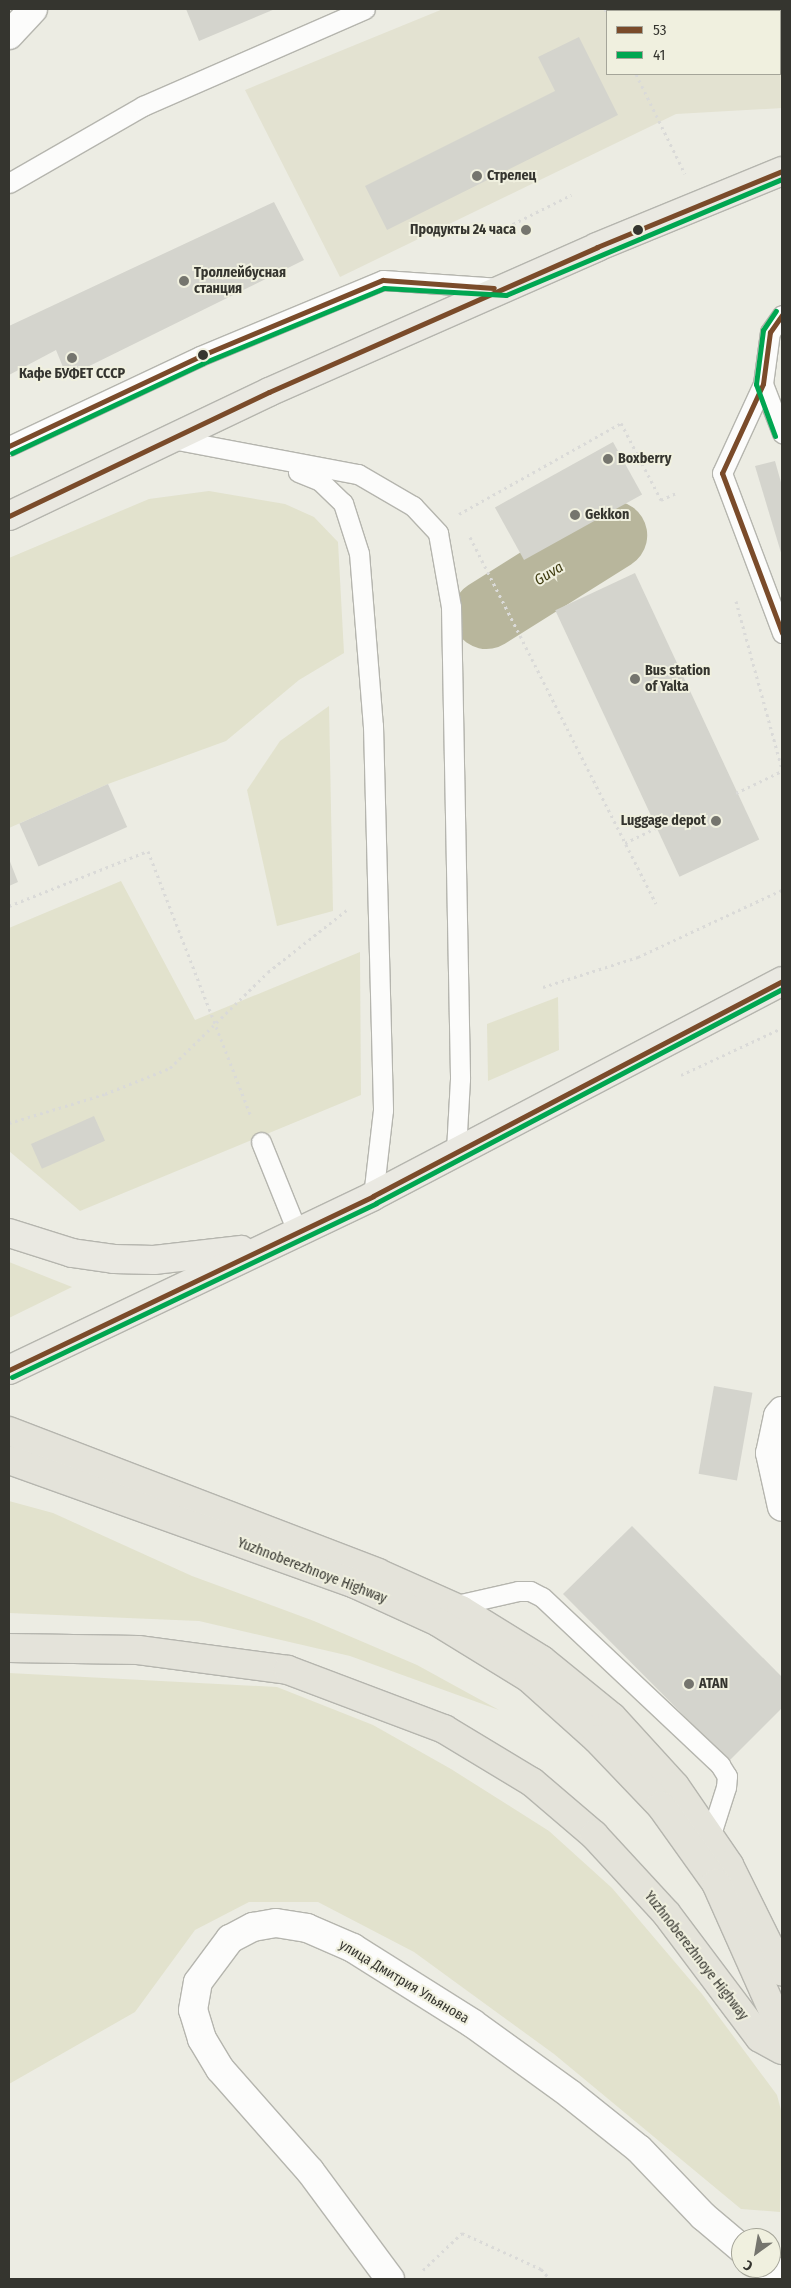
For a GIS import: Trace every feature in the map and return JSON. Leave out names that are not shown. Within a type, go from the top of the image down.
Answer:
[{"type":"highway","name":"Yuzhnoberezhnoye Highway","points":[[10,1432],[378,1573],[452,1606],[542,1660],[612,1717],[675,1786],[729,1865],[773,1979],[782,2031]]},
{"type":"highway","name":"Yuzhnoberezhnoye Highway","points":[[9,1460],[355,1584],[438,1622],[529,1678],[597,1739],[661,1806],[716,1883],[773,1979]]},
{"type":"highway","name":"Yuzhnoberezhnoye Highway","points":[[9,1648],[138,1650],[288,1670],[444,1729],[532,1782],[594,1835],[666,1913],[760,2038],[782,2050]]},
{"type":"main road","points":[[9,516],[172,439],[504,288],[782,171]]},
{"type":"main road","points":[[9,1370],[259,1248],[373,1196],[782,981]]},
{"type":"main road","points":[[9,1233],[72,1252],[114,1259],[154,1260],[259,1248]]},
{"type":"street","points":[[782,1411],[778,1416],[770,1452],[782,1507]]},
{"type":"street","name":"улица Дмитрия Ульянова","points":[[390,2279],[310,2171],[220,2068],[202,2039],[193,2010],[198,1982],[212,1959],[230,1939],[253,1927],[276,1923],[307,1928],[353,1948],[464,2018],[570,2094],[639,2149],[703,2216],[731,2240]]},
{"type":"lane","points":[[9,182],[143,106],[365,9]]},
{"type":"lane","points":[[9,446],[200,356],[383,280],[504,288]]},
{"type":"lane","points":[[782,315],[770,332],[763,384],[722,473],[782,633]]},
{"type":"lane","points":[[763,384],[782,433]]},
{"type":"lane","points":[[172,439],[262,458],[358,474],[413,506],[438,533],[442,545],[451,616],[460,1079],[456,1151]]},
{"type":"lane","points":[[262,458],[320,481],[343,503],[359,553],[373,726],[383,1110],[373,1196]]},
{"type":"lane","points":[[261,1142],[298,1230]]},
{"type":"lane","points":[[452,1606],[518,1591],[530,1591],[542,1597],[720,1765],[727,1776],[726,1787],[710,1837]]},
{"type":"path","points":[[636,75],[688,180]]},
{"type":"path","points":[[507,227],[572,195]]},
{"type":"path","points":[[463,522],[458,514],[621,423],[661,500],[676,493]]},
{"type":"path","points":[[467,531],[656,904]]},
{"type":"path","points":[[734,596],[782,770],[736,793]]},
{"type":"path","points":[[625,843],[656,828]]},
{"type":"path","points":[[9,906],[148,851],[261,1142]]},
{"type":"path","points":[[543,987],[638,957],[782,890]]},
{"type":"path","points":[[9,1123],[106,1094],[170,1068],[215,1027],[268,972],[352,907]]},
{"type":"path","points":[[420,2273],[462,2233],[541,2269],[550,2279]]},
{"type":"shaded area","points":[[443,9],[782,9],[782,108],[676,114],[340,277],[245,90]]},
{"type":"shaded area","points":[[209,491],[285,504],[314,517],[338,542],[344,653],[299,680],[226,741],[108,784],[9,828],[9,558],[149,499]]},
{"type":"shaded area","points":[[329,706],[333,911],[277,926],[247,790],[280,741]]},
{"type":"shaded area","points":[[121,881],[195,1020],[360,952],[361,1095],[80,1211],[9,1151],[9,928]]},
{"type":"shaded area","points":[[558,997],[559,1050],[488,1081],[487,1024]]},
{"type":"shaded area","points":[[9,1262],[72,1287],[9,1318]]},
{"type":"shaded area","points":[[9,1501],[53,1513],[192,1576],[314,1621],[417,1665],[499,1710],[350,1656],[199,1621],[9,1613]]},
{"type":"shaded area","points":[[9,1673],[277,1687],[373,1725],[451,1769],[549,1831],[612,1888],[702,1994],[777,2095],[782,2114],[780,2212],[741,2209],[554,2054],[414,1952],[318,1902],[249,1902],[195,1930],[135,2012],[9,2084]]},
{"type":"building","points":[[186,9],[275,9],[199,41]]},
{"type":"building","points":[[579,37],[618,115],[387,230],[365,186],[555,91],[538,57]]},
{"type":"building","name":"Троллейбусная станция","points":[[274,202],[304,260],[67,377],[56,350],[9,375],[9,326]]},
{"type":"building","points":[[613,442],[642,494],[524,560],[495,507]]},
{"type":"building","points":[[775,461],[782,486],[782,556],[755,466]]},
{"type":"building","name":"Bus station of Yalta","points":[[635,573],[759,839],[679,877],[555,610]]},
{"type":"building","points":[[108,784],[127,827],[39,866],[19,823]]},
{"type":"building","points":[[9,859],[18,882],[9,886]]},
{"type":"building","points":[[94,1116],[105,1141],[42,1169],[31,1144]]},
{"type":"building","points":[[714,1386],[752,1393],[737,1480],[699,1474]]},
{"type":"building","points":[[632,1526],[782,1677],[782,1708],[729,1761],[563,1594]]},
{"type":"waterway","name":"Guva","points":[[486,614],[612,535]]},
{"type":"transit line","name":"53","points":[[9,516],[269,392],[597,247],[782,171]]},
{"type":"transit line","name":"41","points":[[12,453],[203,363],[384,288],[506,295],[782,179]]},
{"type":"transit line","name":"53","points":[[9,446],[200,356],[383,280],[494,288]]},
{"type":"transit line","name":"41","points":[[775,436],[756,384],[763,330],[776,311]]},
{"type":"transit line","name":"53","points":[[782,315],[770,332],[763,384],[722,473],[782,633]]},
{"type":"transit line","name":"53","points":[[9,1370],[373,1196],[782,981]]},
{"type":"transit line","name":"41","points":[[12,1377],[376,1203],[782,989]]},
{"type":"place","name":"Стрелец","points":[[477,176]]},
{"type":"place","name":"Продукты 24 часа","points":[[526,230]]},
{"type":"place","name":"Троллейбусная станция","points":[[184,281]]},
{"type":"place","name":"Кафе БУФЕТ СССР","points":[[72,358]]},
{"type":"place","name":"Boxberry","points":[[608,459]]},
{"type":"place","name":"Gekkon","points":[[575,515]]},
{"type":"place","name":"Bus station of Yalta","points":[[635,679]]},
{"type":"place","name":"Luggage depot","points":[[716,821]]},
{"type":"place","name":"ATAN","points":[[689,1684]]}]
